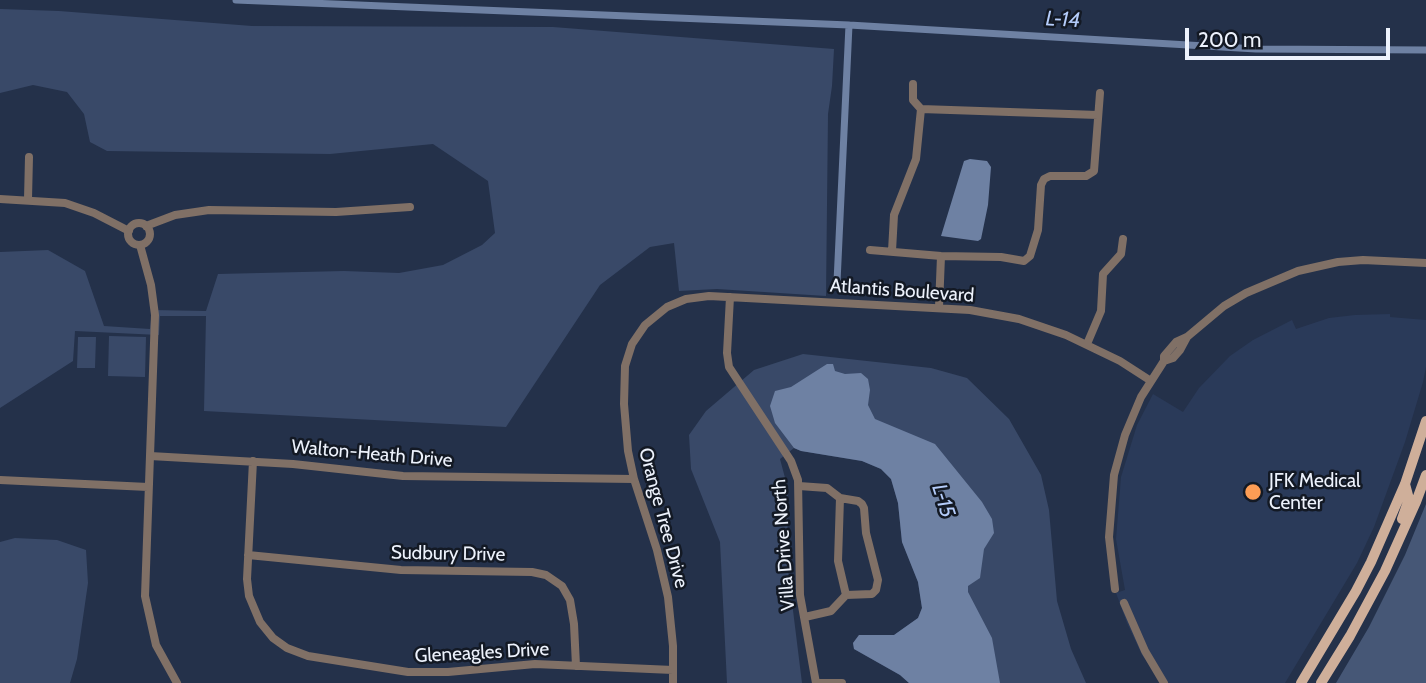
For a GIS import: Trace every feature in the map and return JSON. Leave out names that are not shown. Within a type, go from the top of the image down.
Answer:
[{"type":"main road","points":[[1301,683],[1356,592],[1405,484],[1426,421]]},
{"type":"main road","points":[[1321,683],[1368,603],[1404,531],[1426,475]]},
{"type":"main road","points":[[1368,603],[1371,583],[1409,499],[1405,484]]},
{"type":"street","points":[[913,85],[913,100],[921,109],[1098,115]]},
{"type":"street","points":[[870,250],[941,256],[1001,257],[1024,261],[1030,256],[1038,230],[1041,185],[1044,179],[1050,176],[1086,176],[1094,171],[1100,93]]},
{"type":"street","points":[[892,251],[894,215],[916,159],[921,109]]},
{"type":"street","points":[[28,199],[29,157]]},
{"type":"street","points":[[0,199],[57,201],[80,207],[129,231]]},
{"type":"street","points":[[129,231],[136,224],[146,226],[175,215],[209,209],[336,212],[410,208]]},
{"type":"street","points":[[140,245],[149,239],[146,226]]},
{"type":"street","points":[[129,231],[131,242],[140,245]]},
{"type":"street","points":[[1087,344],[1101,311],[1103,274],[1121,254],[1123,239]]},
{"type":"street","points":[[140,245],[151,285],[155,316],[144,576],[146,608],[156,645],[177,683]]},
{"type":"street","points":[[939,307],[941,256]]},
{"type":"street","points":[[1115,589],[1109,537],[1112,485],[1125,435],[1141,397],[1164,360],[1173,358],[1186,337],[1224,306],[1246,293],[1298,271],[1338,262],[1363,260],[1426,263]]},
{"type":"street","name":"Atlantis Boulevard","points":[[645,325],[667,307],[697,297],[970,310],[1019,319],[1087,344],[1151,381]]},
{"type":"street","name":"Villa Drive North","points":[[730,297],[727,353],[729,368],[791,461],[799,486],[800,596],[818,683]]},
{"type":"street","name":"Orange Tree Drive","points":[[645,325],[628,355],[624,378],[625,428],[634,479],[663,573],[671,621],[673,683]]},
{"type":"street","name":"Walton-Heath Drive","points":[[150,456],[293,464],[403,477],[634,479]]},
{"type":"street","name":"Gleneagles Drive","points":[[253,461],[247,585],[254,612],[273,638],[297,652],[408,672],[448,672],[508,665],[673,670]]},
{"type":"street","points":[[0,480],[148,487]]},
{"type":"street","points":[[799,486],[827,488],[840,498],[858,501],[864,508],[866,533],[878,580],[876,590],[867,596],[846,594]]},
{"type":"street","points":[[840,498],[838,561],[846,594]]},
{"type":"street","name":"Sudbury Drive","points":[[248,555],[401,570],[532,572],[546,575],[562,586],[570,600],[576,666]]},
{"type":"street","points":[[805,617],[831,611],[846,594]]},
{"type":"street","points":[[1124,603],[1145,651],[1164,683]]},
{"type":"street","points":[[818,683],[842,683]]},
{"type":"shaded area","points":[[0,9],[252,26],[553,27],[834,49],[828,114],[826,296],[717,289],[679,291],[674,243],[650,247],[600,285],[506,427],[204,411],[206,316],[160,316],[159,335],[75,331],[73,361],[0,408],[0,252],[48,250],[85,271],[104,326],[150,329],[152,310],[206,311],[218,274],[344,271],[399,273],[443,265],[482,245],[495,233],[488,181],[433,144],[330,154],[107,151],[90,142],[84,114],[67,92],[33,85],[0,93]]},
{"type":"shaded area","name":"JFK Medical Center","points":[[1390,314],[1390,317],[1426,320],[1426,367],[1423,382],[1405,442],[1374,527],[1357,563],[1285,683],[1162,683],[1142,655],[1116,593],[1125,590],[1116,539],[1121,477],[1137,425],[1153,394],[1183,412],[1199,388],[1230,356],[1253,340],[1292,320],[1296,329],[1329,318]]},
{"type":"shaded area","points":[[109,336],[146,337],[145,377],[108,376]]},
{"type":"shaded area","points":[[78,337],[96,337],[95,368],[77,368]]},
{"type":"shaded area","points":[[803,354],[931,368],[967,378],[1009,419],[1041,475],[1049,510],[1057,601],[1071,649],[1086,683],[909,683],[854,649],[853,643],[859,635],[894,635],[918,618],[922,608],[918,582],[902,542],[898,503],[891,479],[881,469],[862,461],[794,448],[780,459],[788,489],[787,562],[802,683],[727,683],[720,542],[691,469],[689,435],[706,411],[754,370]]},
{"type":"shaded area","points":[[1426,504],[1426,683],[1336,683],[1369,627],[1405,555]]},
{"type":"shaded area","points":[[15,538],[57,540],[86,550],[88,583],[77,659],[70,683],[0,683],[0,542]]},
{"type":"water","points":[[964,161],[987,161],[991,167],[988,205],[981,239],[978,241],[941,236]]},
{"type":"water","points":[[827,364],[833,364],[835,371],[845,374],[861,373],[868,379],[868,405],[875,419],[935,444],[982,502],[992,519],[994,533],[984,549],[980,578],[968,586],[968,592],[992,638],[1000,683],[909,683],[854,649],[853,643],[859,635],[894,635],[918,618],[922,608],[918,582],[902,542],[898,503],[891,479],[881,469],[862,461],[794,448],[775,423],[770,406],[775,391],[791,387]]},
{"type":"waterway","name":"L-14","points":[[236,0],[849,25],[1256,49],[1426,50]]},
{"type":"waterway","name":"L-15","points":[[837,282],[849,25]]},
{"type":"place","name":"JFK Medical Center","points":[[1253,492]]}]
